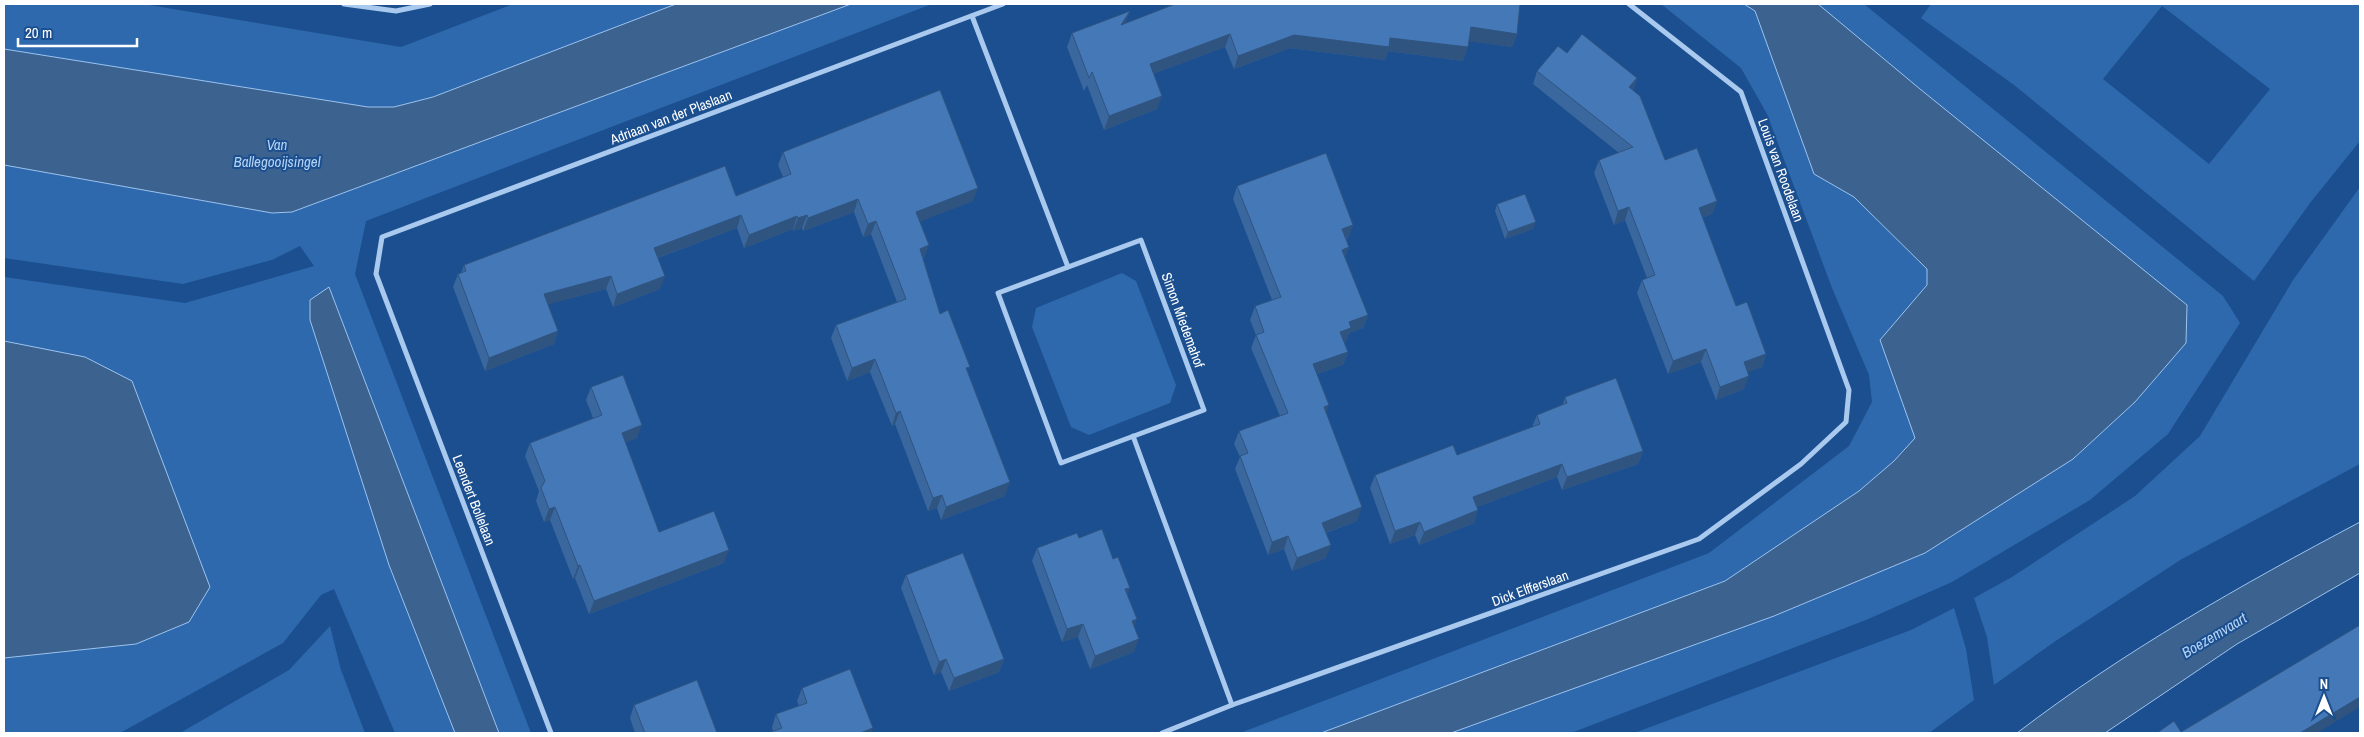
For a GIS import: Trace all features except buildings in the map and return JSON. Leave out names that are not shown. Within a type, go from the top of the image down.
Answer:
[{"type":"street","points":[[344,4],[396,11],[430,4]]},
{"type":"street","name":"Adriaan van der Plaslaan","points":[[376,274],[382,237],[1003,4]]},
{"type":"street","name":"Louis van Roodelaan","points":[[1629,4],[1741,92],[1849,390]]},
{"type":"street","points":[[972,16],[1068,267]]},
{"type":"street","name":"Simon Miedemahof","points":[[1141,240],[1204,410],[1061,463],[998,293],[1068,267],[1141,240]]},
{"type":"street","name":"Leendert Bollelaan","points":[[376,274],[551,733]]},
{"type":"street","name":"Dick Elfferslaan","points":[[1162,733],[1232,705],[1699,539],[1801,464],[1846,422],[1849,390]]},
{"type":"street","points":[[1133,436],[1232,705]]},
{"type":"shaded area","points":[[4,4],[143,4],[401,47],[513,4],[676,4],[433,97],[394,107],[368,107],[4,49]]},
{"type":"shaded area","points":[[851,4],[932,4],[366,221],[355,274],[531,733],[499,733],[329,287],[389,565],[455,733],[395,733],[334,589],[321,595],[283,643],[120,733],[4,733],[4,658],[136,644],[85,357],[4,341],[4,277],[185,303],[314,266],[300,246],[272,260],[183,284],[4,258],[4,165],[272,213],[292,212]]},
{"type":"shaded area","points":[[1661,4],[1744,4],[1755,11],[1814,174],[1854,197],[1927,269],[1927,285],[1880,340],[1916,438],[1894,461],[1859,491],[1725,581],[1321,733],[1240,733],[1709,553],[1849,446],[1872,402],[1869,375],[1832,288],[1767,114],[1741,68]]},
{"type":"shaded area","points":[[1818,4],[1864,4],[2223,296],[2240,323],[2168,434],[2090,500],[1952,582],[1866,620],[1571,733],[1451,733],[1774,616],[1925,553],[2073,459],[2135,402],[2186,343],[1920,89]]},
{"type":"shaded area","points":[[1931,4],[2360,4],[2360,141],[2310,203],[2254,281],[2014,85],[1921,18]],"holes":[[[2162,6],[2270,89],[2209,164],[2103,79]]]},
{"type":"shaded area","points":[[2360,187],[2360,464],[2182,559],[2057,640],[1994,685],[1987,637],[1974,598],[2012,577],[2135,496],[2200,436],[2293,280]]},
{"type":"shaded area","points":[[1122,273],[1136,281],[1176,385],[1170,403],[1089,435],[1071,427],[1032,327],[1036,308]]},
{"type":"shaded area","points":[[1954,608],[1966,649],[1974,700],[1929,733],[1634,733],[1911,630]]},
{"type":"shaded area","points":[[330,626],[341,670],[365,733],[180,733],[289,670]]},
{"type":"water","name":"Van Ballegooijsingel","points":[[676,4],[851,4],[292,212],[272,213],[4,165],[4,49],[368,107],[394,107],[433,97]]},
{"type":"water","points":[[1744,4],[1818,4],[2187,305],[2186,343],[2135,402],[2073,459],[1925,553],[1774,616],[1451,733],[1321,733],[1725,581],[1859,491],[1894,461],[1915,438],[1880,340],[1927,285],[1927,269],[1854,197],[1814,174],[1755,11]]},
{"type":"water","points":[[329,287],[499,733],[455,733],[389,565],[310,320],[310,300]]},
{"type":"water","points":[[4,341],[85,357],[132,381],[210,587],[189,622],[136,644],[4,658]]},
{"type":"water","name":"Boezemvaart","points":[[2360,522],[2360,573],[2237,644],[2105,733],[2017,733],[2099,674],[2184,620]]}]
